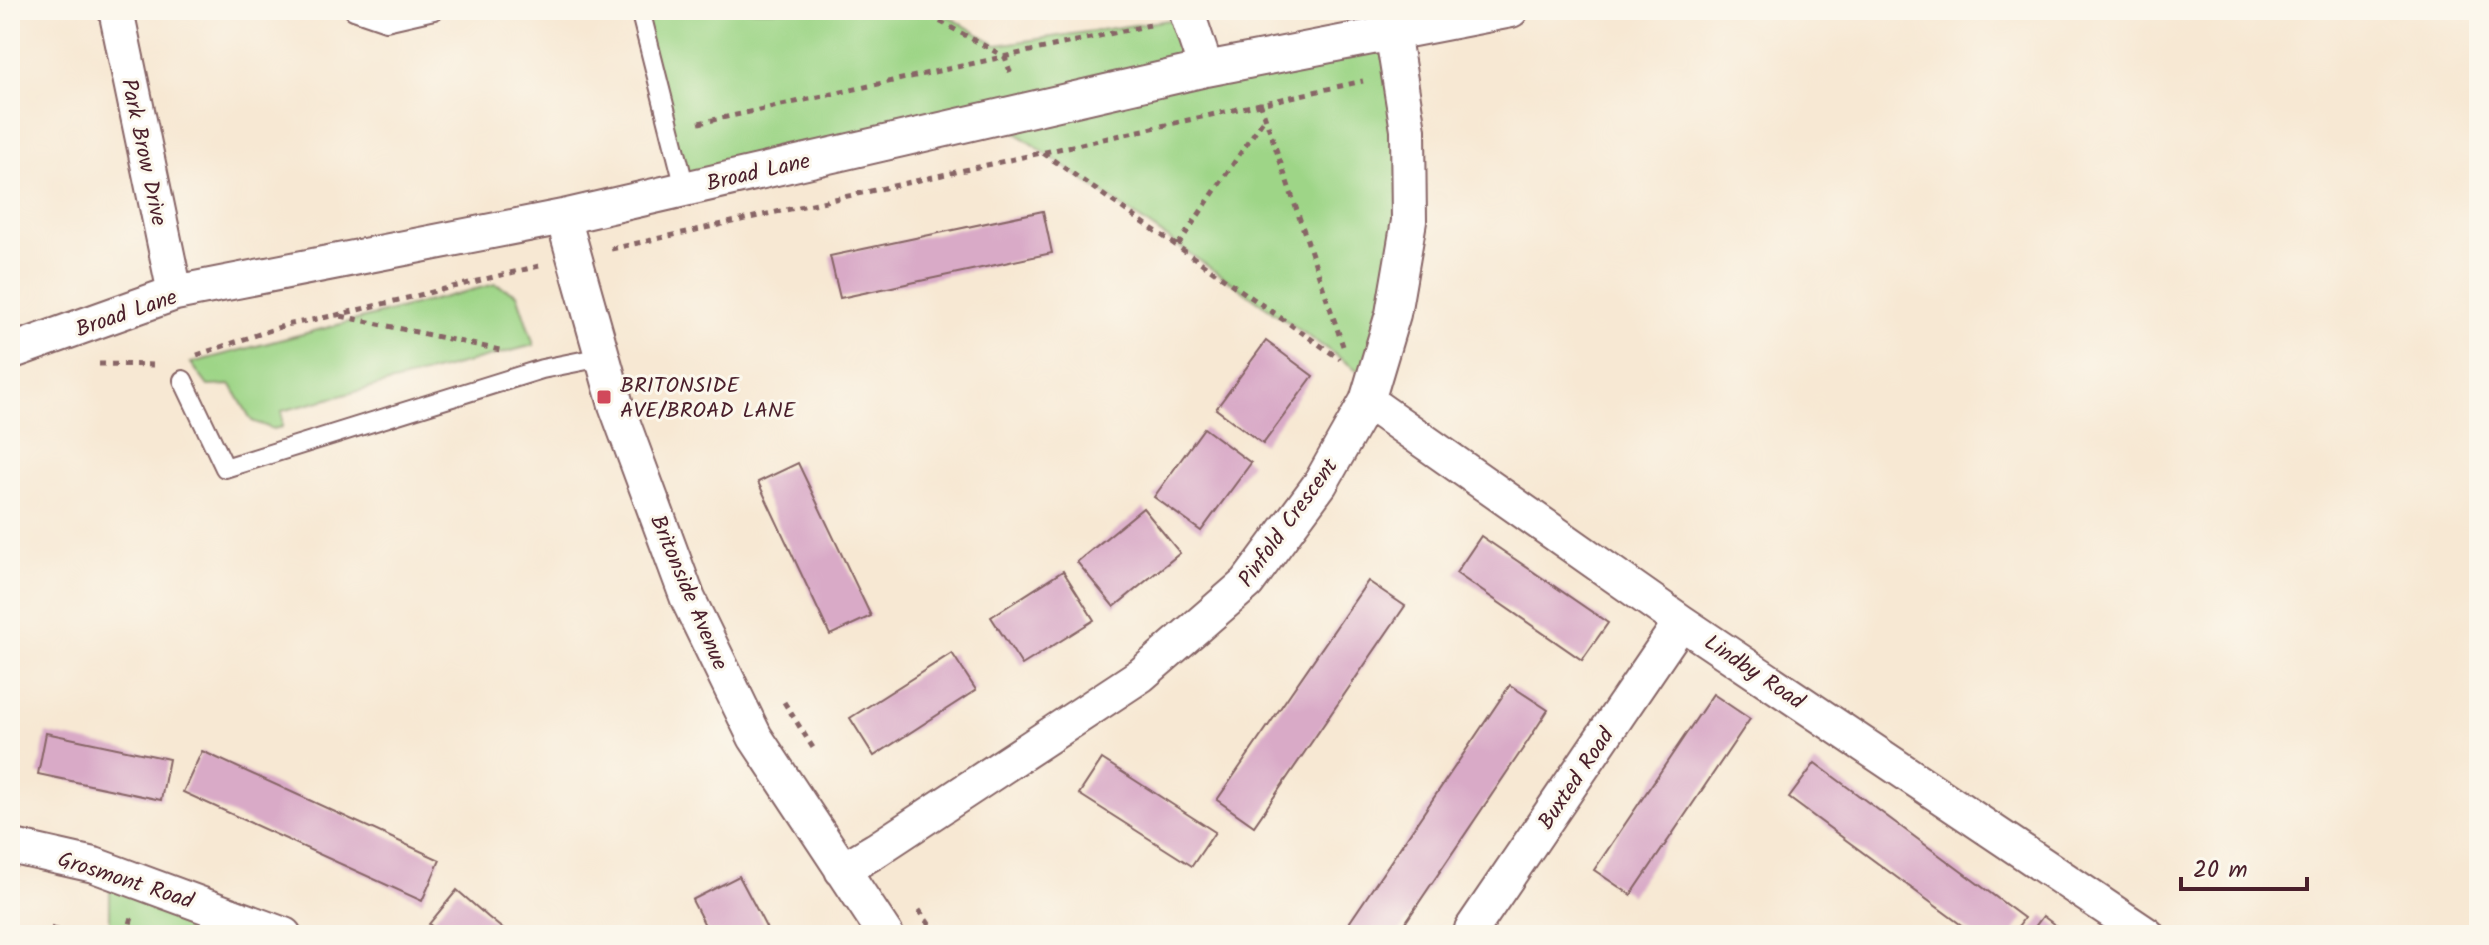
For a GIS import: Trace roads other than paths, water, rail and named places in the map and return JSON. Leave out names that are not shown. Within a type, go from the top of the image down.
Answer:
[{"type":"street","name":"Park Brow Drive","points":[[116,10],[175,293]]},
{"type":"street","name":"Broad Lane","points":[[10,352],[175,293],[563,217],[1206,69],[1511,10]]},
{"type":"street","points":[[1188,13],[1206,69]]},
{"type":"street","name":"Pinfold Crescent","points":[[842,870],[1141,675],[1247,583],[1320,484],[1367,401],[1393,314],[1409,221],[1408,130],[1392,31]]},
{"type":"street","name":"Britonside Avenue","points":[[563,217],[616,405],[688,599],[755,737],[886,935]]},
{"type":"street","name":"Lindby Road","points":[[1367,401],[1681,622],[2147,935]]},
{"type":"street","name":"Buxted Road","points":[[1471,935],[1472,929],[1681,622]]},
{"type":"street","name":"Grosmont Road","points":[[10,846],[94,865],[278,933]]},
{"type":"lane","points":[[354,10],[386,21],[434,10]]},
{"type":"lane","points":[[640,10],[685,188]]},
{"type":"lane","points":[[183,380],[225,468],[542,369],[602,357]]},
{"type":"place","name":"BRITONSIDE AVE/BROAD LANE","points":[[604,397]]}]
